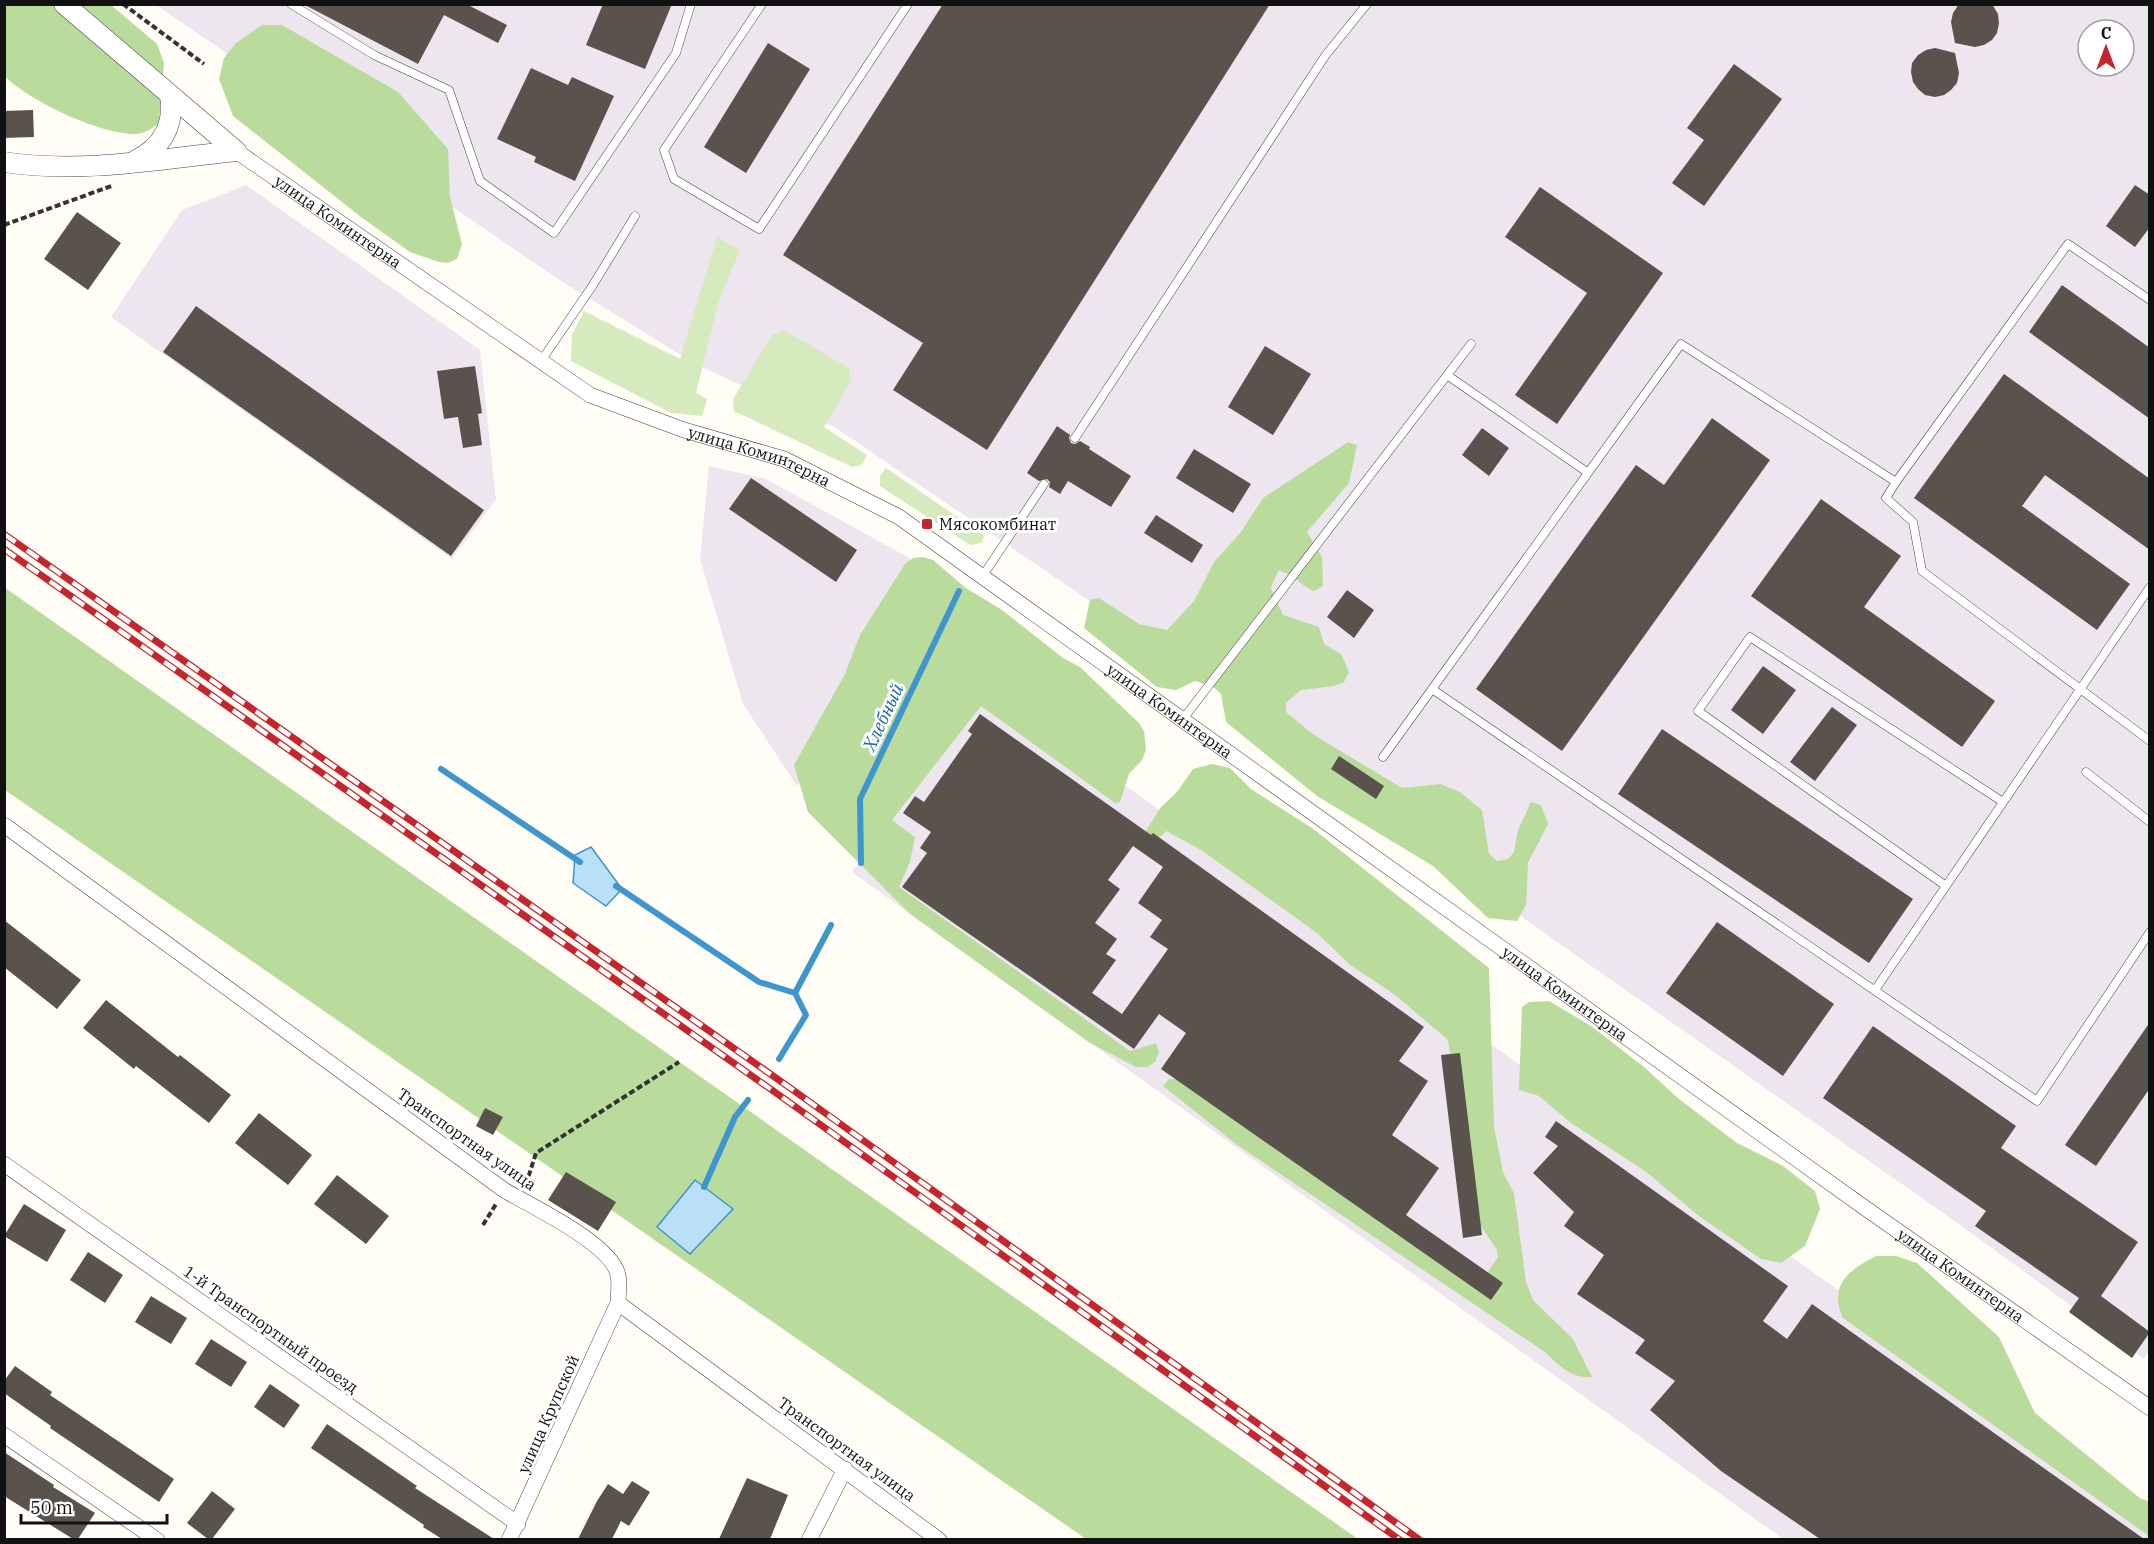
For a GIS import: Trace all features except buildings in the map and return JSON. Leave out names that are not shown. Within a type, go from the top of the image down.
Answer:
[{"type":"street","points":[[64,4],[236,152]]},
{"type":"street","points":[[130,162],[148,154],[162,140],[171,116],[170,96]]},
{"type":"street","points":[[4,162],[67,167],[236,152]]},
{"type":"street","name":"улица Коминтерна","points":[[236,152],[590,395],[684,430],[784,459],[899,517],[2150,1408]]},
{"type":"street","name":"Транспортная улица","points":[[4,825],[504,1190],[583,1235],[603,1251],[618,1274],[618,1303],[939,1539]]},
{"type":"street","name":"1-й Транспортный проезд","points":[[4,1164],[518,1524]]},
{"type":"street","name":"улица Крупской","points":[[509,1539],[518,1524],[618,1303]]},
{"type":"street","points":[[4,1435],[157,1539]]},
{"type":"street","points":[[809,1539],[845,1469]]},
{"type":"lane","points":[[291,4],[374,55],[449,90],[480,181],[554,233],[676,52],[691,4]]},
{"type":"lane","points":[[762,4],[664,150],[674,179],[759,229],[908,4]]},
{"type":"lane","points":[[1075,438],[1325,56],[1367,4]]},
{"type":"lane","points":[[541,361],[593,285],[635,216]]},
{"type":"lane","points":[[2150,300],[2068,244],[1886,498],[1913,522],[1922,571],[2150,741]]},
{"type":"lane","points":[[1183,719],[1471,344]]},
{"type":"lane","points":[[1383,757],[1681,344],[1896,482]]},
{"type":"lane","points":[[1447,375],[1587,472]]},
{"type":"lane","points":[[982,577],[1044,484]]},
{"type":"lane","points":[[1875,990],[2150,587]]},
{"type":"lane","points":[[1946,886],[1698,711],[1750,637],[2003,802]]},
{"type":"lane","points":[[1432,688],[2037,1101],[2150,932]]},
{"type":"lane","points":[[2086,772],[2150,822]]},
{"type":"path","points":[[123,4],[204,64]]},
{"type":"path","points":[[4,225],[114,185]]},
{"type":"path","points":[[483,1225],[504,1190],[529,1174],[536,1153],[679,1062]]},
{"type":"shaded area","points":[[156,5],[2149,5],[2149,1351],[2144,1359],[1963,1227],[1523,918],[1178,661],[836,428],[699,366],[561,281]]},
{"type":"shaded area","points":[[246,185],[480,350],[496,499],[452,559],[111,317],[182,210]]},
{"type":"shaded area","points":[[709,466],[766,479],[924,566],[797,786],[743,704],[700,559]]},
{"type":"shaded area","points":[[983,685],[2149,1510],[2149,1539],[1783,1539],[852,872]]},
{"type":"green space","points":[[5,5],[111,5],[157,44],[164,63],[159,123],[138,134],[98,127],[47,105],[5,77]]},
{"type":"green space","points":[[262,25],[282,25],[398,92],[448,149],[450,197],[462,244],[457,259],[448,263],[439,262],[410,252],[361,217],[233,116],[219,79],[224,58],[236,43]]},
{"type":"green space","points":[[717,237],[740,250],[719,301],[696,393],[707,399],[702,416],[671,413],[571,361],[572,335],[584,311],[680,359]]},
{"type":"green space","points":[[785,331],[849,368],[851,382],[824,427],[867,455],[862,465],[852,467],[734,411],[733,399],[772,335]]},
{"type":"green space","points":[[1348,442],[1357,445],[1349,483],[1307,532],[1322,557],[1323,586],[1314,591],[1288,574],[1278,571],[1271,588],[1283,615],[1319,627],[1324,644],[1341,654],[1349,672],[1344,682],[1334,686],[1301,690],[1286,703],[1286,712],[1314,735],[1402,788],[1440,784],[1460,792],[1482,810],[1489,854],[1497,861],[1508,859],[1514,852],[1518,830],[1531,802],[1541,805],[1548,824],[1528,863],[1526,905],[1517,921],[1488,918],[1433,866],[1317,796],[1226,722],[1221,694],[1214,687],[1195,681],[1176,690],[1157,687],[1084,628],[1090,600],[1099,598],[1139,624],[1167,630],[1194,601],[1214,562],[1241,532],[1263,498]]},
{"type":"green space","points":[[886,468],[985,536],[981,543],[970,545],[880,486],[880,476]]},
{"type":"green space","points":[[923,557],[933,560],[966,588],[1002,610],[1063,658],[1080,667],[1139,723],[1144,731],[1146,750],[1142,760],[1129,774],[1120,802],[1115,803],[981,706],[892,820],[915,837],[910,862],[899,887],[1130,1051],[1156,1043],[1159,1052],[1155,1062],[1147,1067],[1136,1067],[1090,1043],[910,914],[808,812],[794,765],[845,674],[860,635],[905,564],[913,558]]},
{"type":"green space","points":[[4,587],[1358,1539],[1086,1539],[5,790]]},
{"type":"green space","points":[[1212,764],[1230,768],[1251,789],[1312,828],[1489,968],[1494,1126],[1503,1172],[1514,1193],[1526,1282],[1533,1300],[1573,1339],[1592,1377],[1578,1376],[1566,1370],[1545,1352],[1236,1144],[1163,1086],[1169,1079],[1184,1079],[1481,1282],[1498,1257],[1497,1250],[1474,1216],[1448,1040],[1394,994],[1350,965],[1317,933],[1201,850],[1166,831],[1153,844],[1142,837],[1161,807],[1177,792],[1193,769]]},
{"type":"green space","points":[[1549,1001],[1591,1026],[1644,1067],[1679,1099],[1737,1143],[1783,1166],[1815,1191],[1820,1209],[1805,1246],[1781,1263],[1761,1259],[1699,1216],[1645,1171],[1571,1123],[1539,1096],[1519,1090],[1522,1007],[1529,1002]]},
{"type":"green space","points":[[1876,1256],[1896,1256],[1917,1263],[1999,1337],[2035,1413],[2141,1499],[2149,1501],[2149,1536],[1843,1318],[1838,1296],[1844,1280],[1857,1267]]},
{"type":"water","points":[[591,847],[622,889],[606,906],[573,883],[575,855]]},
{"type":"water","points":[[695,1180],[733,1209],[690,1254],[657,1227]]},
{"type":"waterway","name":"Хлебный","points":[[861,863],[860,799],[959,591]]},
{"type":"waterway","points":[[441,769],[580,862]]},
{"type":"waterway","points":[[616,886],[759,982],[795,993]]},
{"type":"waterway","name":"Хлебный","points":[[779,1059],[806,1015],[795,993],[831,925]]},
{"type":"waterway","name":"Хлебный","points":[[704,1187],[735,1117],[748,1100]]},
{"type":"railway","points":[[4,534],[793,1090],[1420,1540]]},
{"type":"railway","points":[[4,549],[786,1100],[1400,1540]]},
{"type":"place","name":"Мясокомбинат","points":[[927,524]]}]
